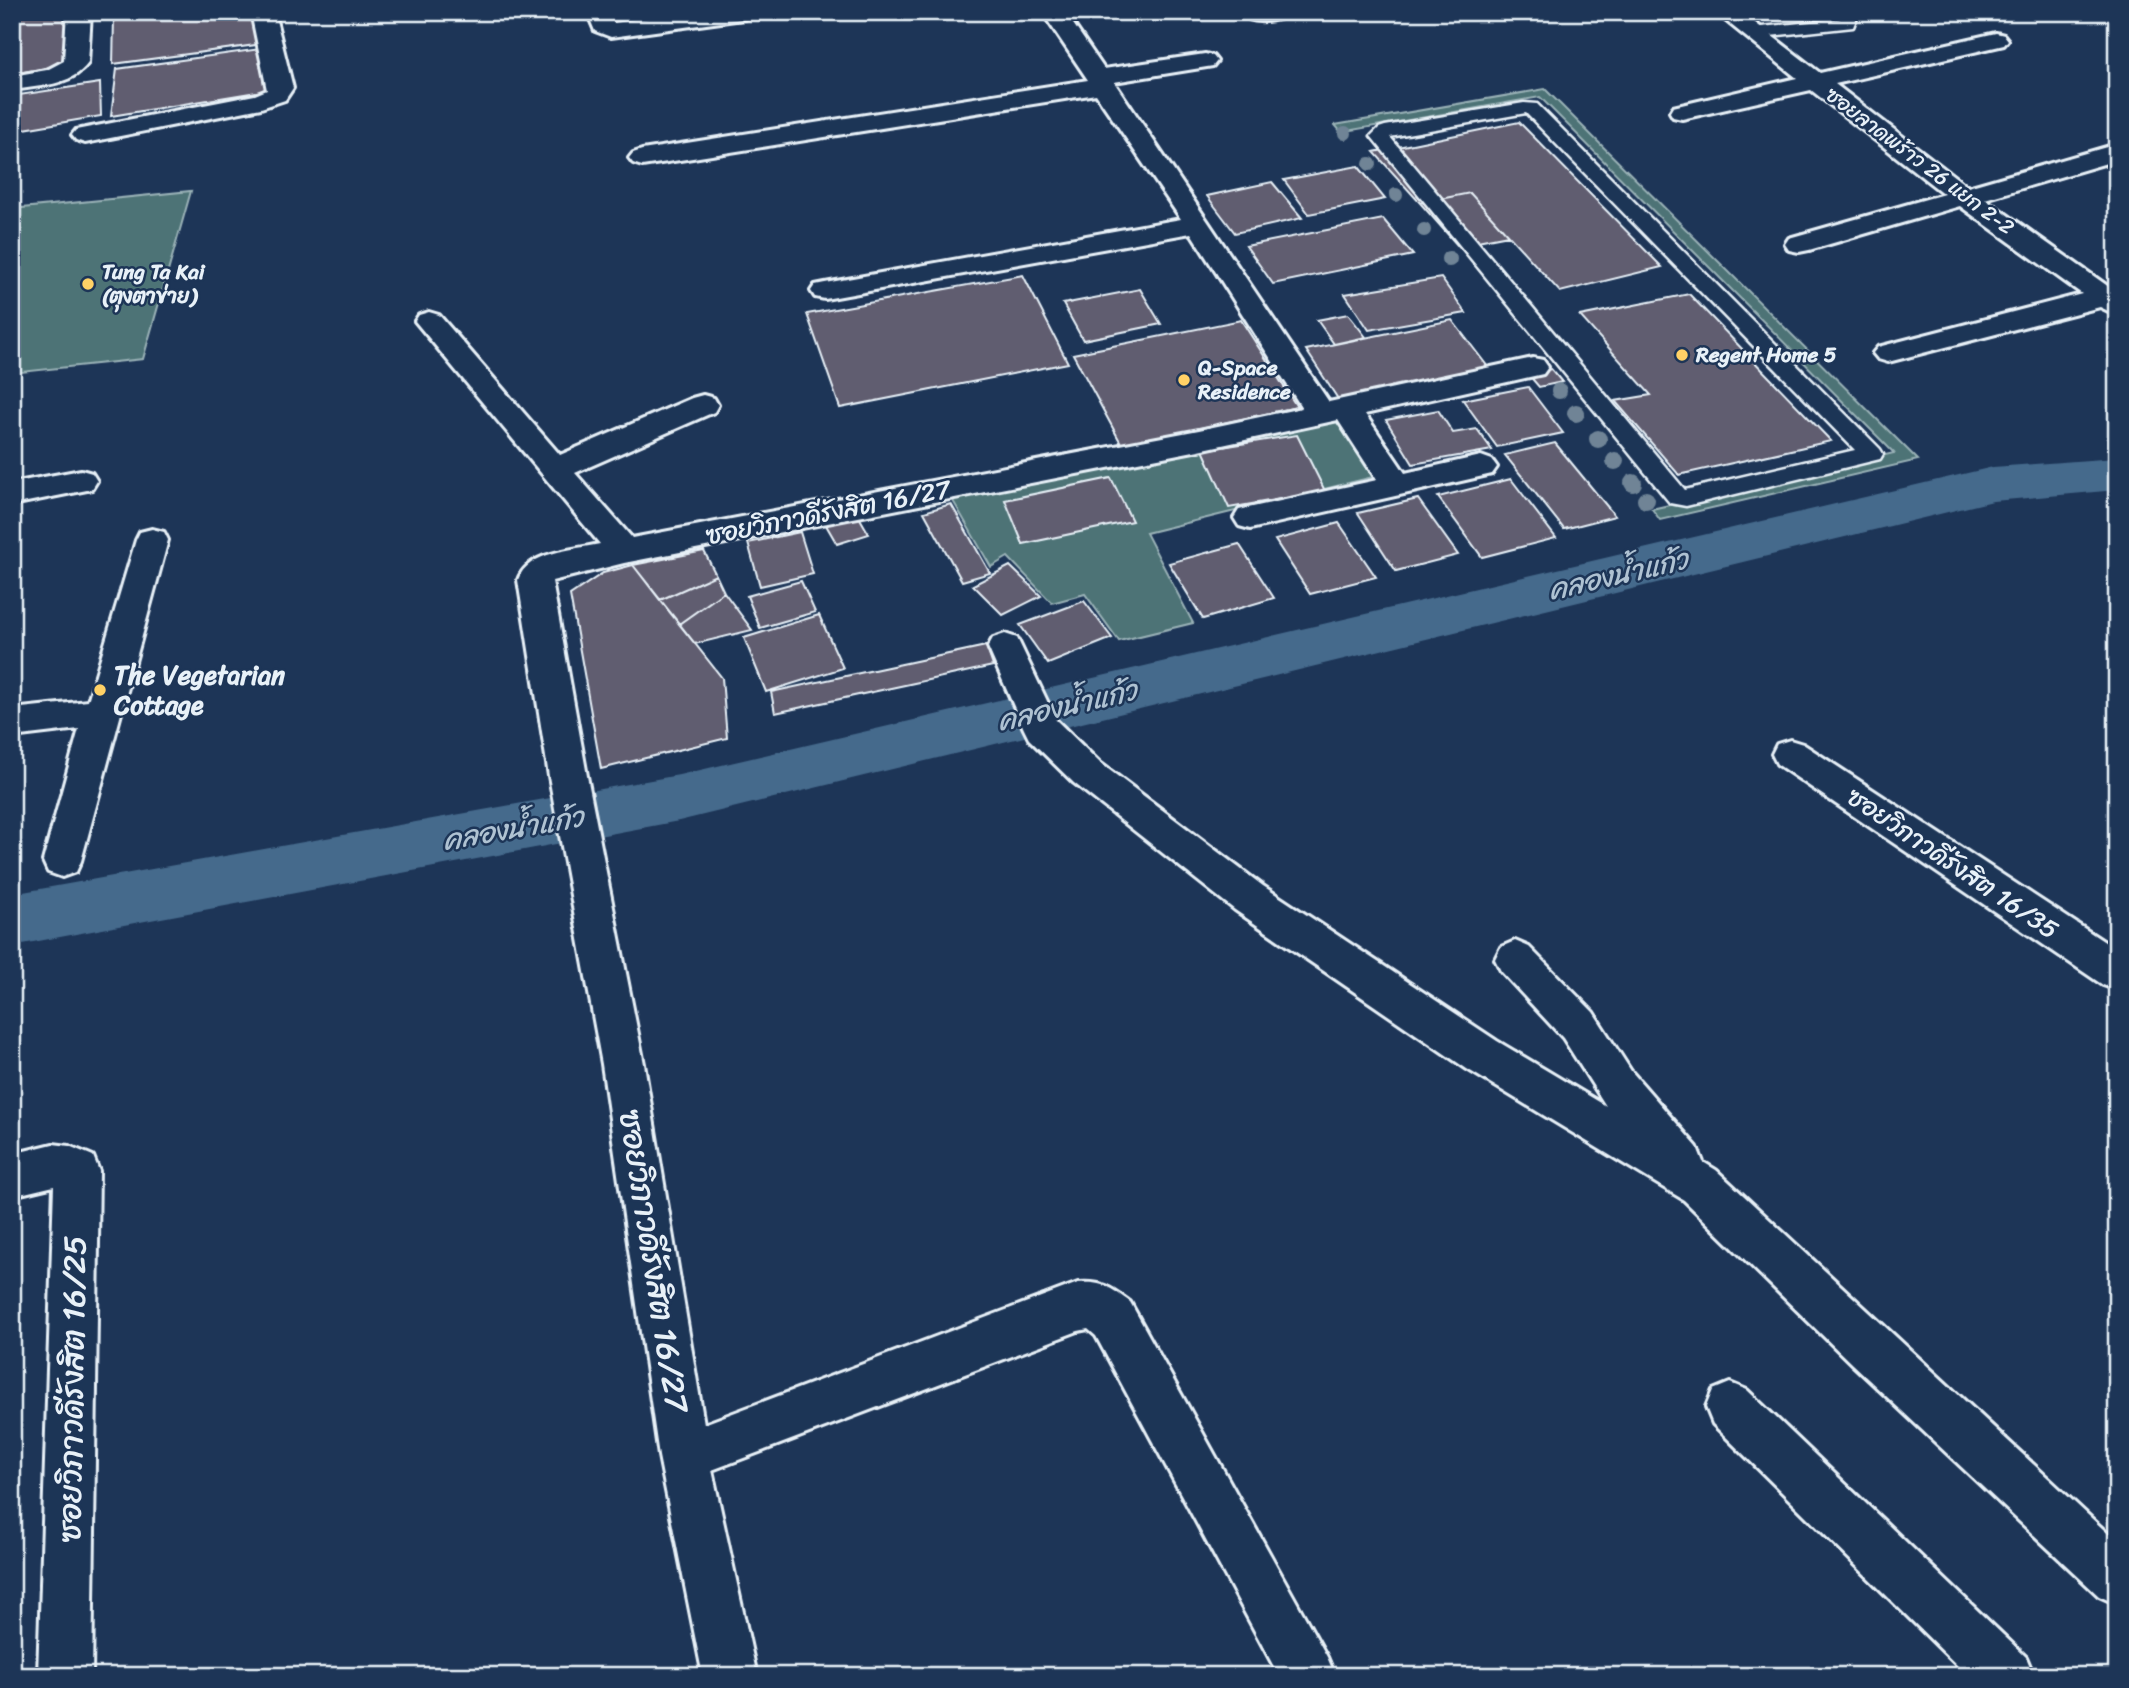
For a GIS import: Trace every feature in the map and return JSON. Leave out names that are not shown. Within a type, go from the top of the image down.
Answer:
[{"type":"street","points":[[12,83],[62,73],[72,68],[76,63],[79,12]]},
{"type":"street","points":[[85,135],[261,101],[276,94],[281,88],[262,12]]},
{"type":"street","points":[[598,12],[603,26],[611,30],[743,12]]},
{"type":"street","points":[[1053,12],[1198,224],[1334,412],[1397,486]]},
{"type":"street","points":[[1251,12],[1260,15],[1278,12]]},
{"type":"street","name":"ซอยลาดพร้าว 26 แยก 2-2","points":[[1726,12],[1965,197],[2113,299]]},
{"type":"street","points":[[1682,112],[1996,40]]},
{"type":"street","points":[[642,158],[1102,81],[1205,61]]},
{"type":"street","points":[[1799,244],[2117,152]]},
{"type":"street","points":[[825,291],[1198,224]]},
{"type":"street","points":[[1888,354],[2113,299]]},
{"type":"street","points":[[429,321],[624,551]]},
{"type":"street","name":"ซอยวิภาวดีรังสิต 16/27","points":[[730,1676],[684,1456],[623,1064],[568,776],[535,580],[537,574],[551,567],[624,551],[1196,434],[1334,412],[1533,367]]},
{"type":"street","points":[[554,470],[703,405]]},
{"type":"street","points":[[1250,518],[1481,467]]},
{"type":"street","points":[[12,494],[81,481]]},
{"type":"street","points":[[62,861],[152,540]]},
{"type":"street","points":[[1005,647],[1035,711],[1087,773],[1249,898],[1482,1055],[1700,1185]]},
{"type":"street","points":[[12,723],[102,713]]},
{"type":"street","name":"ซอยวิภาวดีรังสิต 16/35","points":[[1790,754],[2117,972]]},
{"type":"street","points":[[1515,958],[1578,1025],[1616,1084],[1700,1185],[2117,1578]]},
{"type":"street","name":"ซอยวิภาวดีรังสิต 16/25","points":[[12,1175],[58,1163],[67,1164],[78,1171],[65,1676]]},
{"type":"street","points":[[684,1456],[1078,1307],[1095,1305],[1113,1319],[1308,1676]]},
{"type":"street","points":[[1730,1407],[2007,1676]]},
{"type":"lane","points":[[1752,33],[1847,23],[1851,12]]},
{"type":"lane","points":[[1531,108],[1872,454],[1686,498],[1678,497],[1566,360],[1381,134],[1531,108]]},
{"type":"lane","points":[[1533,367],[1566,360]]},
{"type":"green space","points":[[1545,89],[1918,460],[1660,520],[1652,509],[1894,453],[1540,97],[1341,132],[1335,125]]},
{"type":"green space","name":"Tung Ta Kai (ตุงตาข่าย)","points":[[191,191],[143,359],[12,373],[12,209]]},
{"type":"green space","points":[[1338,420],[1377,476],[1146,533],[1193,623],[1119,641],[1085,594],[1052,603],[1008,557],[991,567],[952,499]]},
{"type":"building","points":[[12,12],[64,12],[68,64],[12,74]]},
{"type":"building","points":[[161,12],[252,12],[263,44],[113,64],[114,18]]},
{"type":"building","points":[[260,49],[275,89],[111,116],[117,69]]},
{"type":"building","points":[[100,83],[101,116],[12,131],[12,96]]},
{"type":"building","points":[[1519,122],[1662,267],[1560,292],[1470,193],[1420,203],[1374,152]]},
{"type":"building","points":[[1358,166],[1385,199],[1309,214],[1284,180]]},
{"type":"building","points":[[1272,182],[1302,218],[1235,233],[1207,196]]},
{"type":"building","points":[[1470,193],[1508,235],[1457,245],[1420,203]]},
{"type":"building","points":[[1383,219],[1413,255],[1273,284],[1246,246]]},
{"type":"building","points":[[1023,275],[1068,363],[840,408],[807,314]]},
{"type":"building","points":[[1441,278],[1466,313],[1369,330],[1345,294]]},
{"type":"building","points":[[1140,289],[1161,324],[1083,340],[1063,304]]},
{"type":"building","name":"Regent Home 5","points":[[1689,294],[1831,441],[1679,475],[1615,401],[1651,395],[1580,316]]},
{"type":"building","points":[[1348,314],[1366,337],[1334,344],[1317,320]]},
{"type":"building","name":"Q-Space Residence","points":[[1241,320],[1297,407],[1122,445],[1073,354]]},
{"type":"building","points":[[1452,320],[1488,367],[1338,399],[1306,350]]},
{"type":"building","points":[[1551,369],[1562,382],[1539,387],[1528,374]]},
{"type":"building","points":[[1528,387],[1563,433],[1497,447],[1463,400]]},
{"type":"building","points":[[1438,410],[1453,433],[1477,429],[1492,450],[1413,464],[1386,420]]},
{"type":"building","points":[[1297,435],[1325,491],[1229,508],[1203,450]]},
{"type":"building","points":[[1555,443],[1615,516],[1564,529],[1505,455]]},
{"type":"building","points":[[1111,478],[1132,521],[1023,544],[1005,500]]},
{"type":"building","points":[[1511,479],[1556,538],[1482,557],[1438,497]]},
{"type":"building","points":[[1418,499],[1458,555],[1396,571],[1358,513]]},
{"type":"building","points":[[951,504],[990,573],[962,581],[924,512]]},
{"type":"building","points":[[858,515],[869,534],[837,544],[826,525]]},
{"type":"building","points":[[1339,523],[1376,577],[1310,594],[1275,540]]},
{"type":"building","points":[[800,532],[813,574],[760,586],[748,543]]},
{"type":"building","points":[[1239,544],[1274,598],[1203,619],[1169,563]]},
{"type":"building","points":[[704,551],[716,575],[660,600],[633,565]]},
{"type":"building","points":[[633,565],[722,678],[727,738],[601,769],[570,595],[603,573]]},
{"type":"building","points":[[1010,566],[1041,596],[1003,615],[973,585]]},
{"type":"building","points":[[716,575],[724,592],[679,624],[660,600]]},
{"type":"building","points":[[801,581],[815,612],[760,628],[747,596]]},
{"type":"building","points":[[724,592],[752,630],[695,644],[679,624]]},
{"type":"building","points":[[1084,601],[1112,638],[1048,664],[1020,625]]},
{"type":"building","points":[[819,615],[843,668],[766,692],[744,638]]},
{"type":"building","points":[[986,646],[993,666],[775,713],[771,692]]},
{"type":"waterway","name":"คลองน้ำแก้ว","points":[[12,920],[679,798],[1993,484],[2117,474]]},
{"type":"place","name":"Tung Ta Kai (ตุงตาข่าย)","points":[[88,284]]},
{"type":"place","name":"Regent Home 5","points":[[1682,355]]},
{"type":"place","name":"Q-Space Residence","points":[[1184,380]]},
{"type":"place","name":"The Vegetarian Cottage","points":[[100,690]]}]
